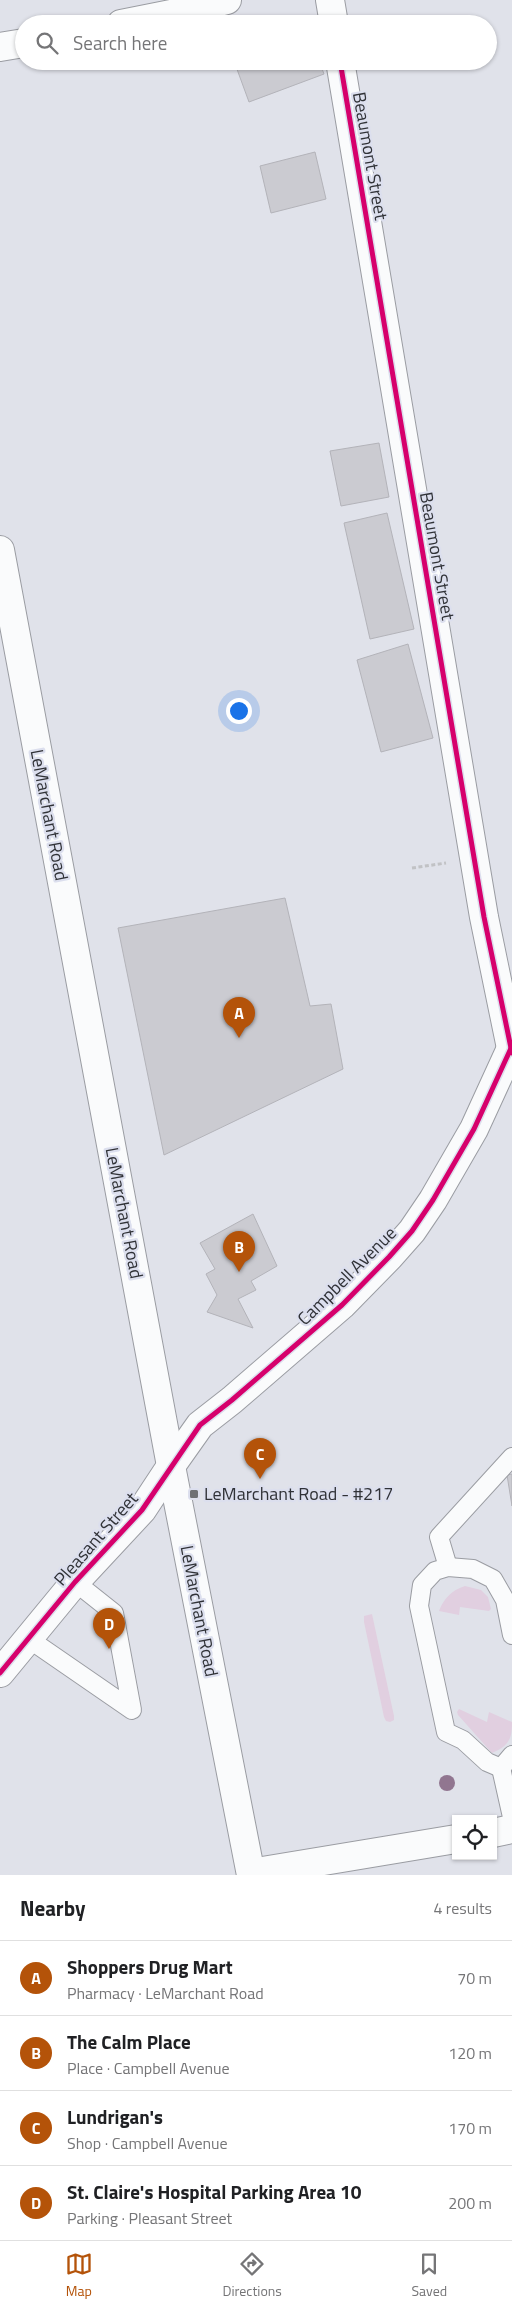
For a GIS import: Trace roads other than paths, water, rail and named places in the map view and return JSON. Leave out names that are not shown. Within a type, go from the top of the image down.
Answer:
[{"type":"street","points":[[166,15],[227,0]]},
{"type":"street","points":[[330,0],[332,15]]},
{"type":"street","points":[[0,47],[15,44]]},
{"type":"street","name":"Beaumont Street","points":[[342,70],[484,917],[511,1050]]},
{"type":"street","name":"LeMarchant Road","points":[[0,550],[171,1466],[251,1874]]},
{"type":"street","name":"Campbell Avenue","points":[[171,1466],[200,1425],[232,1400],[342,1304],[412,1231],[433,1200],[474,1129],[511,1050]]},
{"type":"street","name":"Pleasant Street","points":[[0,1673],[75,1582],[142,1510],[171,1466]]},
{"type":"street","points":[[497,1832],[512,1830]]},
{"type":"street","points":[[251,1874],[452,1840]]},
{"type":"lane","points":[[448,1568],[439,1537],[512,1457]]},
{"type":"lane","points":[[512,1635],[505,1600],[493,1579],[473,1569],[448,1568],[436,1571],[422,1585],[419,1606],[446,1732],[464,1740],[486,1762],[507,1762],[512,1817]]},
{"type":"lane","points":[[29,1639],[132,1710],[114,1613],[75,1582]]},
{"type":"place","name":"Shoppers Drug Mart","points":[[239,1038]]},
{"type":"place","name":"The Calm Place","points":[[239,1272]]},
{"type":"place","name":"Lundrigan's","points":[[260,1479]]},
{"type":"place","name":"LeMarchant Road - #217","points":[[194,1494]]},
{"type":"place","name":"St. Claire's Hospital Parking Area 10","points":[[109,1649]]}]
